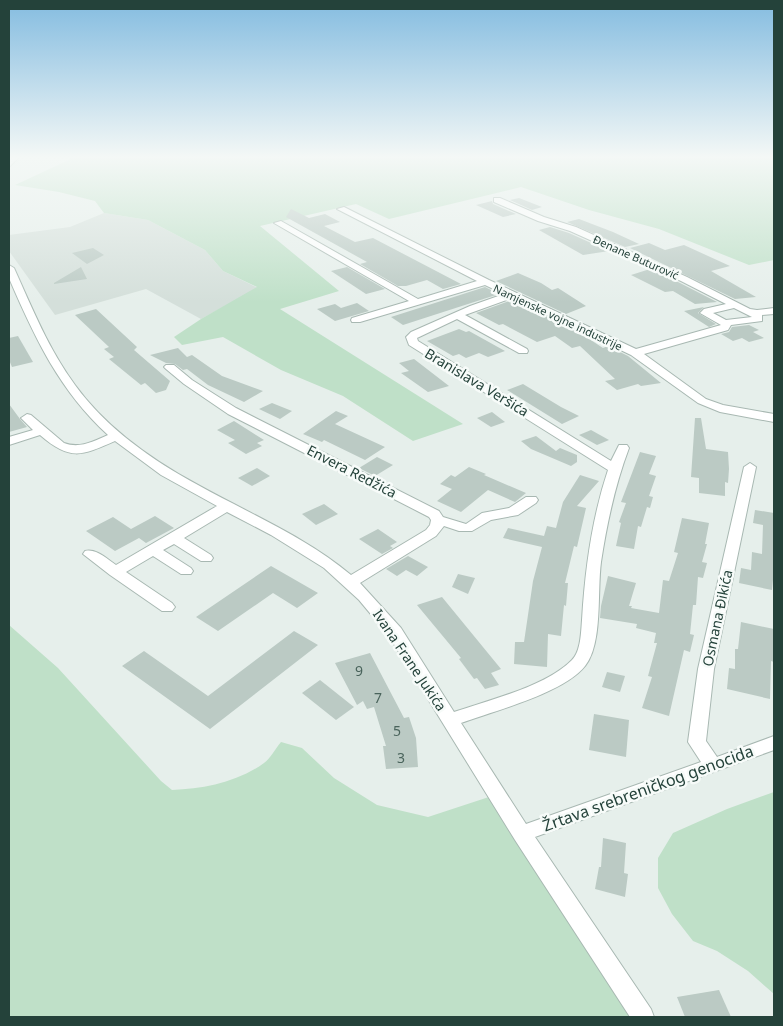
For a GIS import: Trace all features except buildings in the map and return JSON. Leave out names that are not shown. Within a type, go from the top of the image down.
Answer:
[{"type":"street","name":"Đenane Buturović","points":[[511,206],[541,219],[573,229],[684,279],[736,306],[757,313],[774,312]]},
{"type":"street","name":"Namjenske vojne industrije","points":[[341,209],[486,282],[596,333],[634,353],[678,381],[702,401],[720,408],[774,418]]},
{"type":"street","points":[[278,223],[417,302]]},
{"type":"street","name":"Ivana Frane Jukića","points":[[9,268],[50,352],[71,388],[116,436],[150,462],[302,547],[351,582],[374,606],[395,632],[522,834],[643,1017]]},
{"type":"street","points":[[356,320],[486,282]]},
{"type":"street","name":"Branislava Veršića","points":[[513,294],[457,315],[416,334],[412,337],[413,343],[614,468]]},
{"type":"street","points":[[736,306],[708,311],[705,314],[724,324],[753,321],[758,319],[757,313]]},
{"type":"street","points":[[457,315],[524,351]]},
{"type":"street","points":[[634,353],[720,330],[726,325],[724,324]]},
{"type":"street","name":"Envera Redžića","points":[[170,367],[188,382],[232,410],[424,508],[434,514],[438,520]]},
{"type":"street","points":[[27,418],[60,446],[74,451],[116,436]]},
{"type":"street","points":[[9,441],[42,431]]},
{"type":"street","points":[[451,720],[553,681],[580,661],[587,646],[592,578],[614,468],[623,448]]},
{"type":"street","name":"Osmana Đikića","points":[[714,766],[696,742],[706,669],[750,466]]},
{"type":"street","points":[[351,582],[420,542],[438,526],[438,520],[467,528],[487,516],[513,512],[531,500]]},
{"type":"street","points":[[115,572],[227,506]]},
{"type":"street","points":[[174,537],[206,558]]},
{"type":"street","points":[[153,550],[186,571]]},
{"type":"street","points":[[90,554],[167,607]]},
{"type":"street","name":"Žrtava srebreničkog genocida","points":[[522,834],[774,743]]},
{"type":"shaded area","points":[[104,213],[148,220],[205,250],[223,271],[258,288],[201,319],[146,289],[55,315],[9,251],[9,235],[70,227]]},
{"type":"green space","points":[[99,206],[348,206],[260,226],[339,291],[280,309],[463,424],[413,441],[343,396],[281,370],[223,337],[182,345],[174,337],[257,287],[223,271],[205,250],[148,220],[104,213]]},
{"type":"green space","points":[[360,206],[443,206],[389,219]]},
{"type":"green space","points":[[577,206],[774,206],[774,260],[749,265],[659,229]]},
{"type":"green space","points":[[9,625],[58,668],[161,781],[172,790],[208,786],[232,780],[254,770],[266,761],[281,742],[302,748],[334,778],[377,805],[428,817],[498,794],[522,834],[643,1017],[9,1017]]},
{"type":"green space","points":[[774,792],[774,994],[748,971],[717,951],[693,941],[672,914],[658,888],[658,858],[673,833],[727,809]]}]
